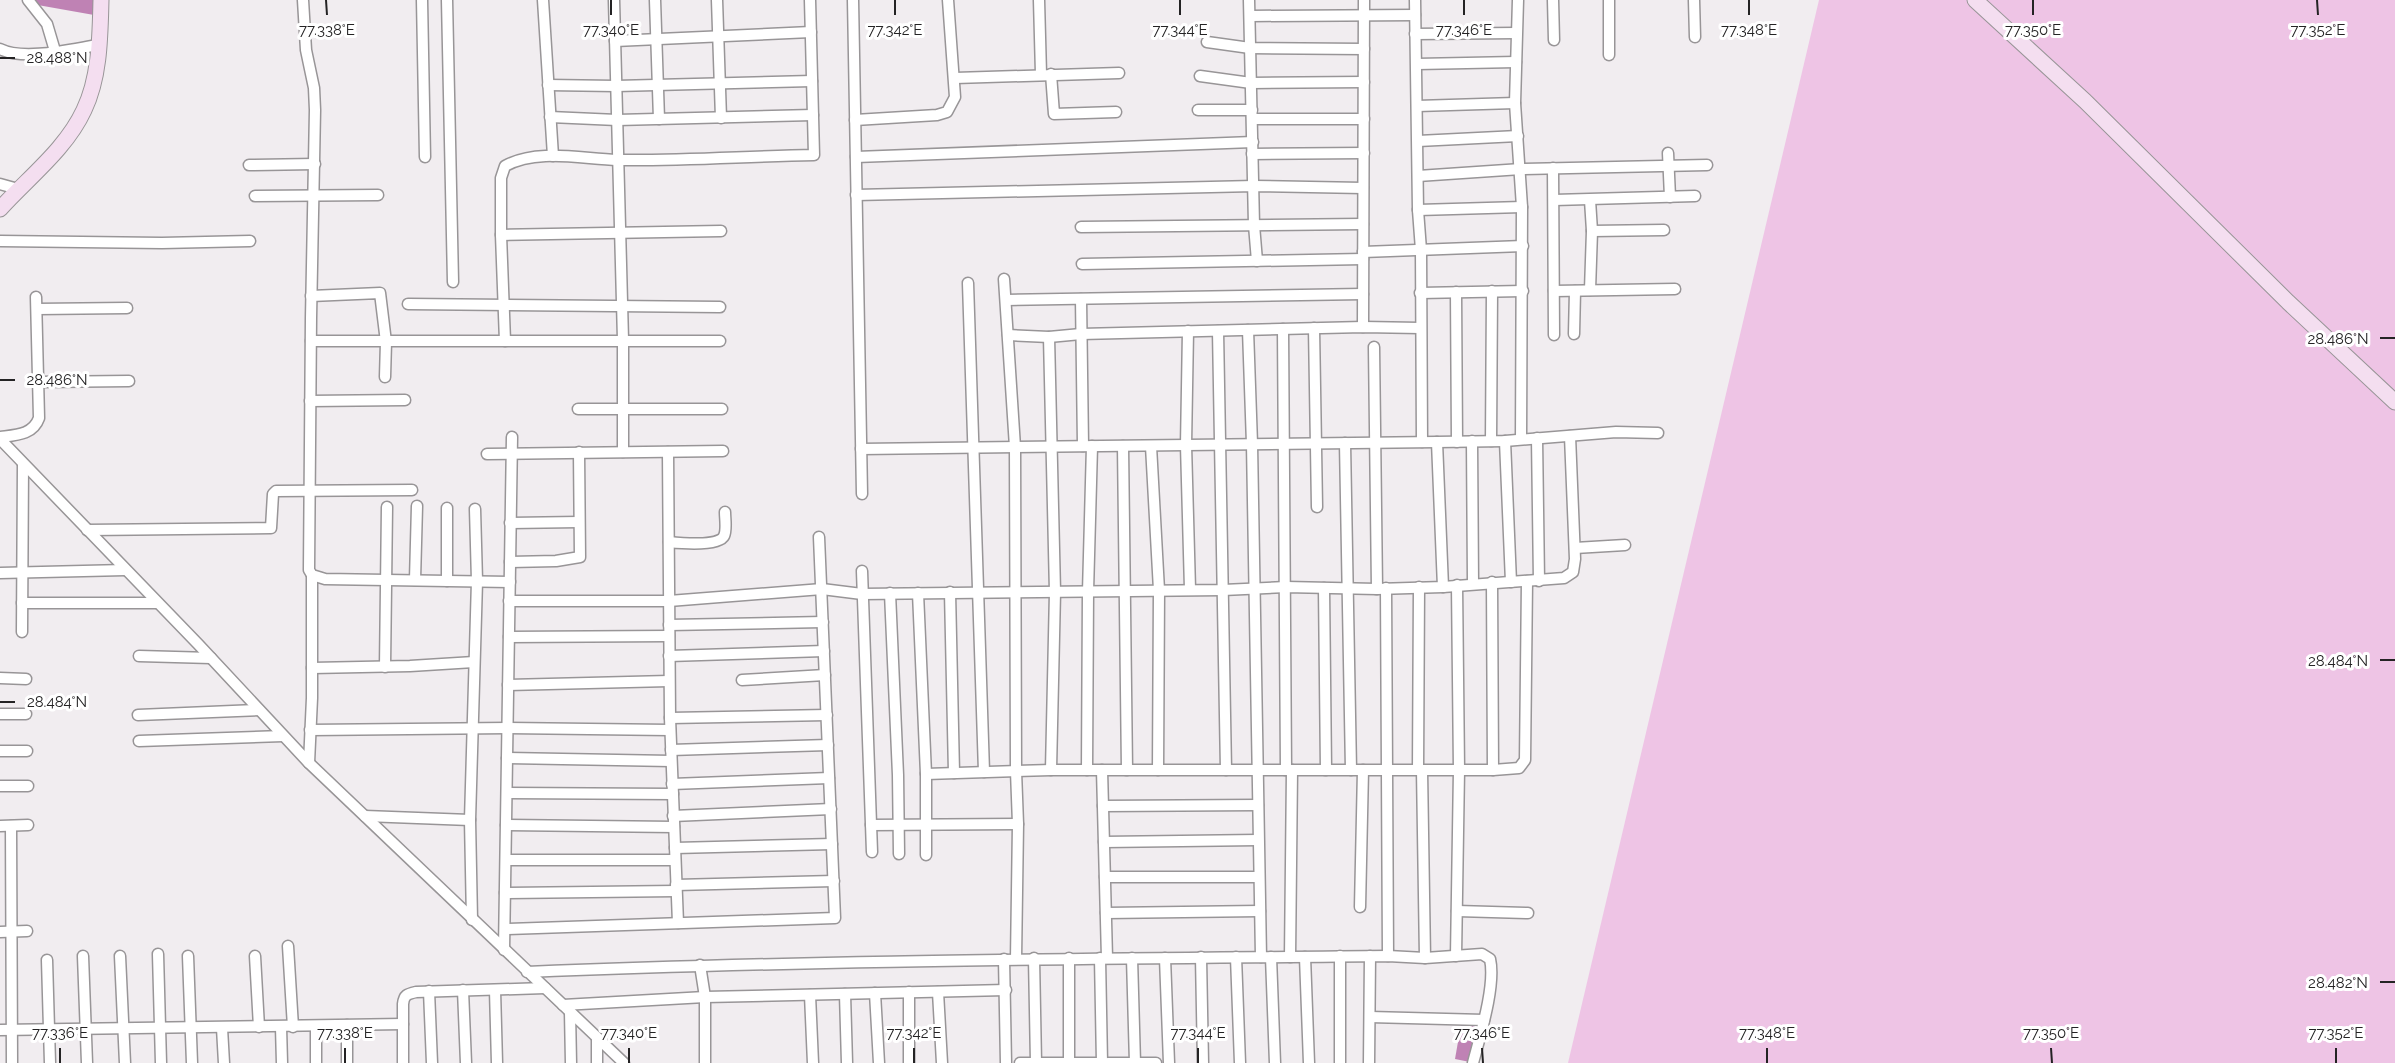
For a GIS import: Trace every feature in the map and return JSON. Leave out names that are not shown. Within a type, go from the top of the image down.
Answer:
[{"type":"street","points":[[28,0],[46,24],[55,51]]},
{"type":"street","points":[[0,209],[66,139],[84,110],[96,76],[101,0]]},
{"type":"street","points":[[303,0],[306,50],[314,88],[315,164],[310,341],[308,553],[312,575],[312,668],[309,763]]},
{"type":"street","points":[[422,0],[425,157]]},
{"type":"street","points":[[447,0],[453,282]]},
{"type":"street","points":[[543,0],[553,156]]},
{"type":"street","points":[[614,0],[623,340],[623,452]]},
{"type":"street","points":[[655,0],[660,119]]},
{"type":"street","points":[[717,0],[721,118]]},
{"type":"street","points":[[505,341],[501,178],[505,166],[515,161],[553,156],[618,160],[814,155],[810,0]]},
{"type":"street","points":[[853,0],[862,494]]},
{"type":"street","points":[[855,120],[937,115],[947,112],[955,97],[948,0]]},
{"type":"street","points":[[1038,0],[1046,74],[1054,114],[1116,112]]},
{"type":"street","points":[[1249,0],[1254,225],[1257,261]]},
{"type":"street","points":[[1363,327],[1364,0]]},
{"type":"street","points":[[1415,0],[1418,210],[1421,250],[1422,442]]},
{"type":"street","points":[[1518,0],[1515,103],[1521,169],[1523,246],[1521,439]]},
{"type":"street","points":[[1553,0],[1554,40]]},
{"type":"street","points":[[1609,0],[1609,55]]},
{"type":"street","points":[[1694,0],[1695,37]]},
{"type":"street","points":[[1975,0],[2085,101],[2272,286],[2395,402]]},
{"type":"street","points":[[1250,16],[1415,15]]},
{"type":"street","points":[[615,41],[811,32]]},
{"type":"street","points":[[1415,34],[1516,33]]},
{"type":"street","points":[[1208,42],[1250,48],[1364,49]]},
{"type":"street","points":[[0,50],[31,54],[98,45]]},
{"type":"street","points":[[1417,64],[1516,62]]},
{"type":"street","points":[[955,78],[1119,73]]},
{"type":"street","points":[[1200,76],[1251,83],[1364,82]]},
{"type":"street","points":[[548,85],[616,86],[812,81]]},
{"type":"street","points":[[1417,106],[1515,103]]},
{"type":"street","points":[[1198,110],[1364,119]]},
{"type":"street","points":[[550,117],[617,120],[813,115]]},
{"type":"street","points":[[1418,141],[1518,136]]},
{"type":"street","points":[[856,157],[1252,142]]},
{"type":"street","points":[[1252,154],[1364,153]]},
{"type":"street","points":[[1668,153],[1670,197]]},
{"type":"street","points":[[249,165],[315,164]]},
{"type":"street","points":[[1418,176],[1521,169],[1707,165]]},
{"type":"street","points":[[1553,168],[1554,335]]},
{"type":"street","points":[[0,184],[18,189]]},
{"type":"street","points":[[856,195],[1254,186],[1363,188]]},
{"type":"street","points":[[255,196],[378,195]]},
{"type":"street","points":[[1554,201],[1695,196]]},
{"type":"street","points":[[1590,200],[1592,231],[1590,290]]},
{"type":"street","points":[[1418,210],[1522,207]]},
{"type":"street","points":[[1080,227],[1364,224]]},
{"type":"street","points":[[1592,231],[1664,230]]},
{"type":"street","points":[[501,235],[721,231]]},
{"type":"street","points":[[0,241],[162,243],[250,241]]},
{"type":"street","points":[[1082,264],[1257,261],[1523,246]]},
{"type":"street","points":[[1005,279],[1015,447],[1018,824],[1006,990],[1006,1063]]},
{"type":"street","points":[[968,283],[984,772]]},
{"type":"street","points":[[1554,291],[1675,289]]},
{"type":"street","points":[[1491,441],[1492,291]]},
{"type":"street","points":[[1420,292],[1523,291]]},
{"type":"street","points":[[1575,291],[1575,334]]},
{"type":"street","points":[[1456,292],[1457,442]]},
{"type":"street","points":[[311,296],[380,293],[386,342],[385,377]]},
{"type":"street","points":[[1006,300],[1363,294]]},
{"type":"street","points":[[0,438],[32,430],[39,418],[36,297]]},
{"type":"street","points":[[1081,299],[1088,446],[1087,770]]},
{"type":"street","points":[[408,304],[720,307]]},
{"type":"street","points":[[37,309],[127,308]]},
{"type":"street","points":[[1008,335],[1049,338],[1081,334],[1363,327],[1420,328]]},
{"type":"street","points":[[1314,328],[1317,507]]},
{"type":"street","points":[[1282,329],[1290,957]]},
{"type":"street","points":[[1248,330],[1260,911],[1275,1063]]},
{"type":"street","points":[[1218,331],[1226,770]]},
{"type":"street","points":[[1188,332],[1186,445],[1190,589]]},
{"type":"street","points":[[1049,338],[1055,592],[1052,770]]},
{"type":"street","points":[[310,341],[720,341]]},
{"type":"street","points":[[1374,347],[1374,443],[1388,770],[1388,956]]},
{"type":"street","points":[[38,382],[129,381]]},
{"type":"street","points":[[310,401],[405,400]]},
{"type":"street","points":[[578,410],[722,409]]},
{"type":"street","points":[[861,449],[1457,442],[1505,441],[1616,432],[1658,433]]},
{"type":"street","points":[[509,601],[669,600],[822,589],[862,594],[1088,592],[1286,587],[1381,588],[1539,581],[1571,575],[1573,572],[1575,548],[1570,436]]},
{"type":"street","points":[[504,950],[512,437]]},
{"type":"street","points":[[0,438],[309,763],[624,1063]]},
{"type":"street","points":[[1537,438],[1539,581]]},
{"type":"street","points":[[1472,441],[1473,583]]},
{"type":"street","points":[[1505,441],[1511,582]]},
{"type":"street","points":[[1437,442],[1443,586]]},
{"type":"street","points":[[1345,443],[1360,907]]},
{"type":"street","points":[[1123,446],[1127,770]]},
{"type":"street","points":[[1151,446],[1159,590],[1158,770]]},
{"type":"street","points":[[510,562],[556,561],[580,557],[579,452]]},
{"type":"street","points":[[668,452],[670,730],[678,923]]},
{"type":"street","points":[[487,454],[723,452]]},
{"type":"street","points":[[22,632],[23,464]]},
{"type":"street","points":[[87,530],[271,528],[273,494],[276,491],[412,490]]},
{"type":"street","points":[[415,580],[417,506]]},
{"type":"street","points":[[385,667],[387,507]]},
{"type":"street","points":[[447,508],[447,581]]},
{"type":"street","points":[[472,920],[470,820],[477,582],[475,509]]},
{"type":"street","points":[[669,542],[700,543],[720,540],[724,536],[725,512]]},
{"type":"street","points":[[510,523],[579,522]]},
{"type":"street","points":[[505,929],[835,918],[819,537]]},
{"type":"street","points":[[1575,548],[1624,545]]},
{"type":"street","points":[[0,573],[125,570]]},
{"type":"street","points":[[862,571],[872,852]]},
{"type":"street","points":[[312,575],[325,579],[510,582]]},
{"type":"street","points":[[926,774],[1052,770],[1494,770],[1519,768],[1526,760],[1527,581]]},
{"type":"street","points":[[1492,582],[1494,770]]},
{"type":"street","points":[[1456,585],[1459,770],[1456,956]]},
{"type":"street","points":[[1419,587],[1420,770],[1425,958]]},
{"type":"street","points":[[1324,588],[1326,770]]},
{"type":"street","points":[[950,592],[954,773]]},
{"type":"street","points":[[890,593],[900,825],[899,854]]},
{"type":"street","points":[[918,593],[926,774],[926,855]]},
{"type":"street","points":[[22,603],[157,603]]},
{"type":"street","points":[[509,637],[823,622]]},
{"type":"street","points":[[669,656],[824,651]]},
{"type":"street","points":[[139,656],[211,658]]},
{"type":"street","points":[[312,668],[474,662]]},
{"type":"street","points":[[742,680],[825,675]]},
{"type":"street","points":[[0,678],[26,679]]},
{"type":"street","points":[[508,685],[669,681]]},
{"type":"street","points":[[138,715],[259,710]]},
{"type":"street","points":[[0,714],[26,714]]},
{"type":"street","points":[[670,718],[827,715]]},
{"type":"street","points":[[310,730],[508,728],[670,730]]},
{"type":"street","points":[[139,741],[283,736]]},
{"type":"street","points":[[507,758],[671,756],[828,745]]},
{"type":"street","points":[[0,752],[27,751]]},
{"type":"street","points":[[1020,1063],[1100,1063],[1106,913],[1101,770]]},
{"type":"street","points":[[507,793],[672,789],[830,778]]},
{"type":"street","points":[[0,786],[28,786]]},
{"type":"street","points":[[1103,806],[1258,805]]},
{"type":"street","points":[[506,825],[674,822],[831,808]]},
{"type":"street","points":[[365,816],[470,820]]},
{"type":"street","points":[[871,825],[1018,824]]},
{"type":"street","points":[[12,1063],[12,1002],[6,967],[5,932],[6,826],[28,825]]},
{"type":"street","points":[[1104,842],[1258,840]]},
{"type":"street","points":[[675,848],[832,844]]},
{"type":"street","points":[[506,860],[675,860]]},
{"type":"street","points":[[1105,877],[1259,877]]},
{"type":"street","points":[[505,893],[834,881]]},
{"type":"street","points":[[1106,913],[1260,911]]},
{"type":"street","points":[[1456,911],[1528,913]]},
{"type":"street","points":[[5,932],[27,931]]},
{"type":"street","points":[[288,946],[293,1027]]},
{"type":"street","points":[[158,954],[160,1063]]},
{"type":"street","points":[[527,972],[700,965],[1034,958],[1370,956],[1425,958],[1482,954],[1490,959],[1491,972],[1484,1020],[1473,1063]]},
{"type":"street","points":[[83,956],[87,1063]]},
{"type":"street","points":[[120,956],[124,1063]]},
{"type":"street","points":[[188,956],[192,1063]]},
{"type":"street","points":[[255,956],[259,1027]]},
{"type":"street","points":[[1369,1063],[1370,956]]},
{"type":"street","points":[[1201,957],[1203,1063]]},
{"type":"street","points":[[1236,957],[1240,1063]]},
{"type":"street","points":[[1305,957],[1309,1063]]},
{"type":"street","points":[[1340,957],[1340,1063]]},
{"type":"street","points":[[1034,958],[1036,1063]]},
{"type":"street","points":[[1069,958],[1069,1062]]},
{"type":"street","points":[[1132,958],[1135,1063]]},
{"type":"street","points":[[1164,958],[1169,1063]]},
{"type":"street","points":[[47,960],[50,1063]]},
{"type":"street","points":[[700,965],[705,997],[705,1063]]},
{"type":"street","points":[[403,1063],[404,997],[416,992],[429,991],[544,988]]},
{"type":"street","points":[[464,990],[466,1063]]},
{"type":"street","points":[[495,990],[498,1063]]},
{"type":"street","points":[[566,1009],[705,997],[1006,990]]},
{"type":"street","points":[[429,991],[432,1063]]},
{"type":"street","points":[[909,992],[909,1063]]},
{"type":"street","points":[[938,992],[942,1063]]},
{"type":"street","points":[[875,993],[879,1063]]},
{"type":"street","points":[[810,994],[813,1063]]},
{"type":"street","points":[[845,994],[847,1063]]},
{"type":"street","points":[[0,1002],[12,1002]]},
{"type":"street","points":[[566,1009],[570,1063]]},
{"type":"street","points":[[1370,1017],[1484,1020]]},
{"type":"street","points":[[0,1030],[403,1024]]},
{"type":"street","points":[[347,1025],[347,1063]]},
{"type":"street","points":[[316,1026],[316,1063]]},
{"type":"street","points":[[281,1027],[282,1063]]},
{"type":"street","points":[[222,1028],[224,1063]]},
{"type":"street","points":[[597,1038],[597,1063]]},
{"type":"street","points":[[1108,1063],[1156,1063]]},
{"type":"shaded area","points":[[27,0],[95,0],[94,15],[32,4]]},
{"type":"shaded area","points":[[1819,0],[2395,0],[2395,1063],[1568,1063]]},
{"type":"shaded area","points":[[1462,1019],[1486,1024],[1475,1063],[1455,1059]]}]
